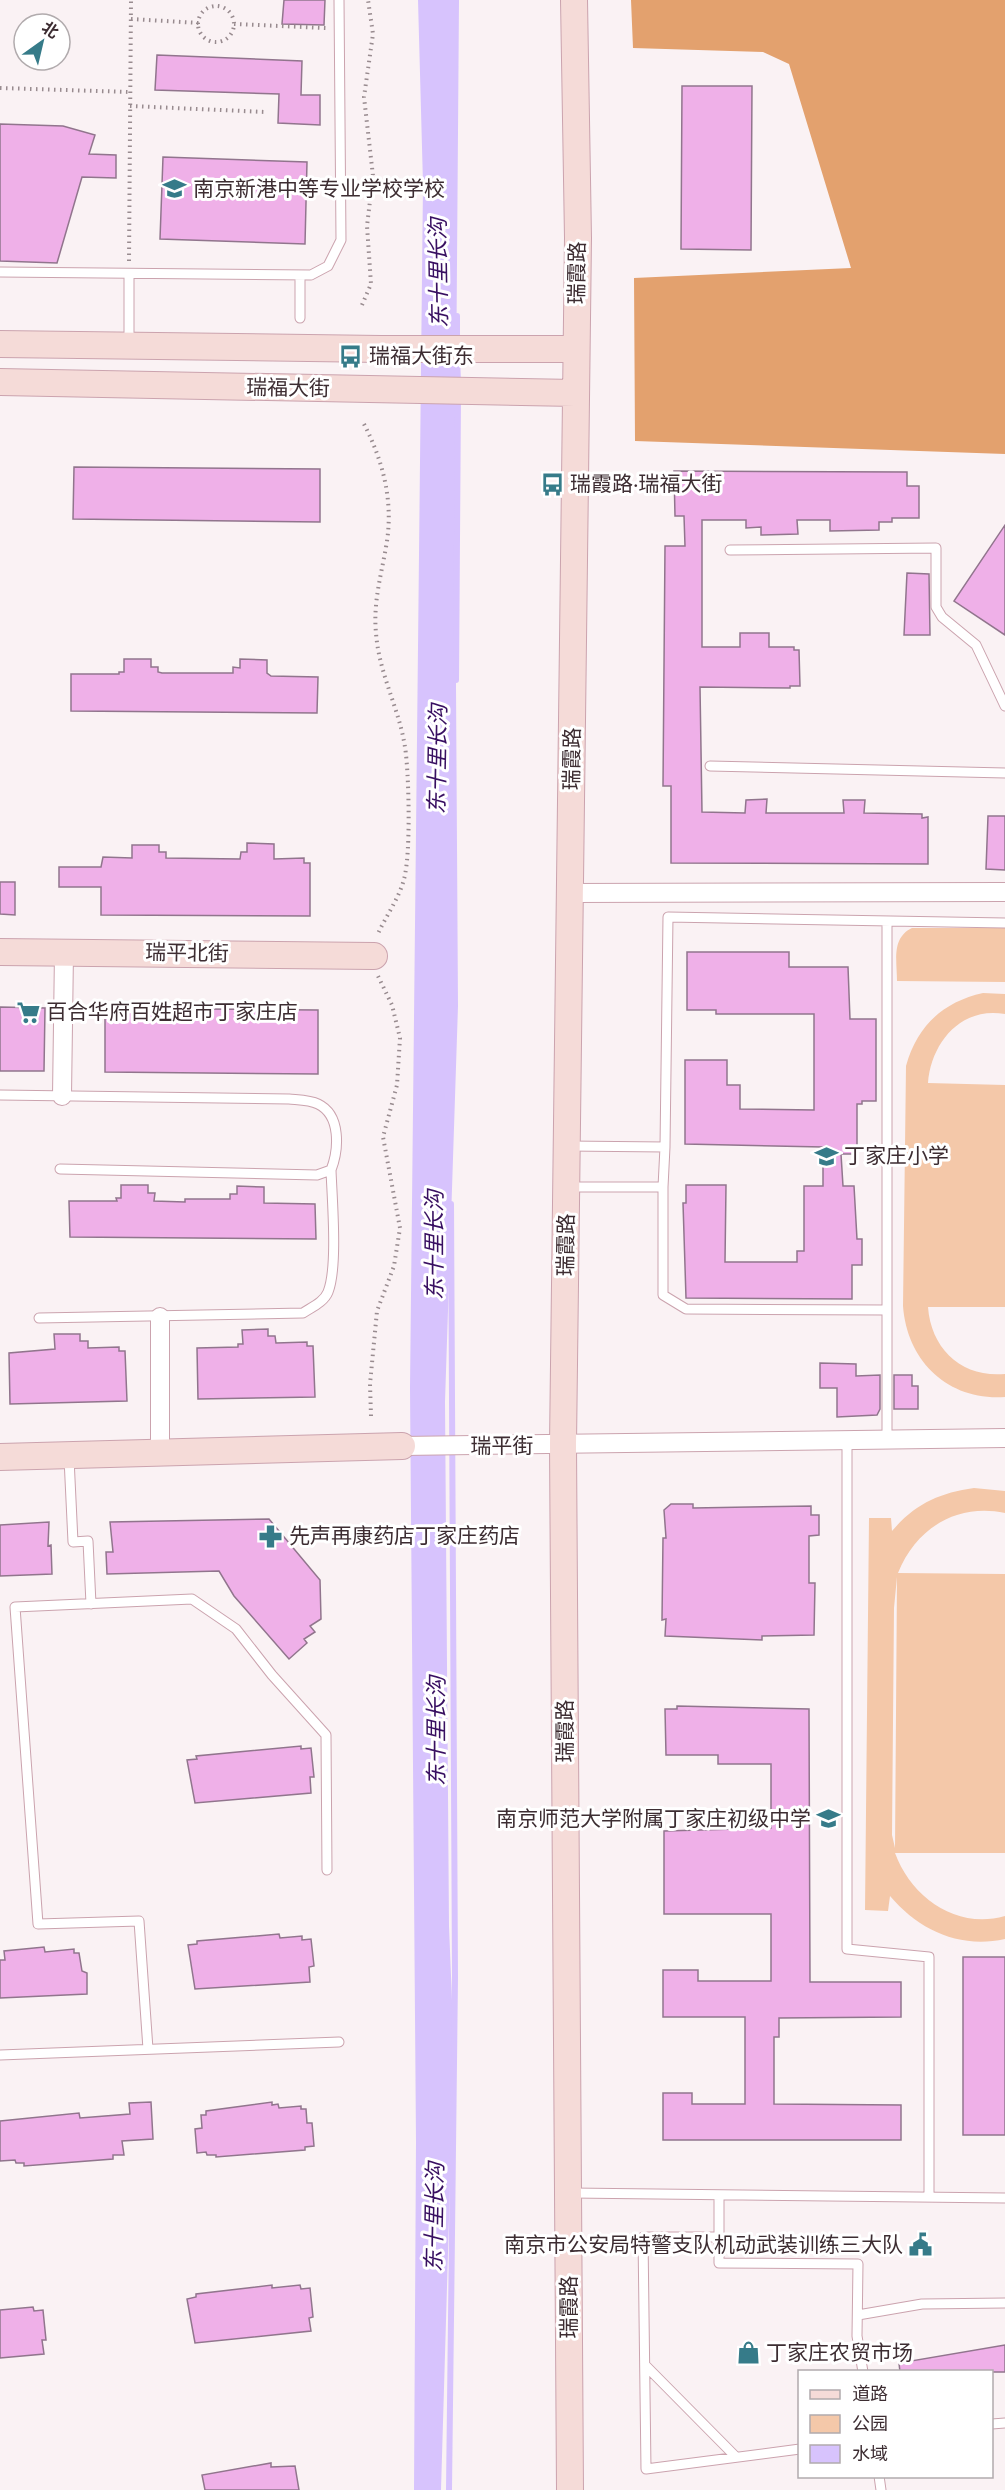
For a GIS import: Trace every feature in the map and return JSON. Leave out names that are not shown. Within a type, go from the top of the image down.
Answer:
[{"type":"street","name":"瑞霞路","points":[[570,2490],[563,1445],[578,238],[574,0]]},
{"type":"street","name":"瑞福大街","points":[[0,344],[381,350],[575,349]]},
{"type":"street","name":"瑞福大街","points":[[0,382],[575,393]]},
{"type":"street","points":[[571,893],[1005,892]]},
{"type":"street","name":"瑞平北街","points":[[0,952],[374,956]]},
{"type":"street","points":[[62,1096],[64,952]]},
{"type":"street","points":[[160,1317],[160,1453]]},
{"type":"street","name":"瑞平街","points":[[0,1457],[402,1446],[1005,1438]]},
{"type":"lane","points":[[0,272],[311,275],[328,266],[341,240],[339,0]]},
{"type":"lane","points":[[129,274],[129,346]]},
{"type":"lane","points":[[300,275],[300,318]]},
{"type":"lane","points":[[730,550],[936,548],[936,607],[942,617],[976,645],[1005,706]]},
{"type":"lane","points":[[710,766],[1005,773]]},
{"type":"lane","points":[[887,1310],[686,1309],[663,1295],[668,917],[1005,923]]},
{"type":"lane","points":[[887,921],[887,1440]]},
{"type":"lane","points":[[0,1095],[289,1099],[316,1103],[330,1111],[335,1123],[336,1150],[331,1170],[332,1276],[327,1294],[316,1305],[303,1313],[39,1318]]},
{"type":"lane","points":[[567,1146],[665,1147]]},
{"type":"lane","points":[[60,1169],[317,1175],[331,1170]]},
{"type":"lane","points":[[567,1186],[663,1187]]},
{"type":"lane","points":[[847,1440],[846,1949],[929,1957],[929,2197]]},
{"type":"lane","points":[[69,1455],[73,1542],[88,1542],[91,1604]]},
{"type":"lane","points":[[148,2049],[139,1921],[38,1924],[15,1607],[192,1599],[236,1629],[272,1675],[326,1735],[327,1870]]},
{"type":"lane","points":[[0,2055],[339,2042]]},
{"type":"lane","points":[[568,2193],[1005,2198]]},
{"type":"lane","points":[[719,2194],[719,2263],[858,2264],[858,2315],[863,2370]]},
{"type":"lane","points":[[719,2237],[643,2237],[646,2469],[798,2449]]},
{"type":"lane","points":[[858,2315],[922,2304],[1005,2303]]},
{"type":"lane","points":[[645,2365],[736,2457]]},
{"type":"path","points":[[129,274],[131,0]]},
{"type":"path","points":[[362,305],[371,284],[367,215],[373,176],[364,98],[373,34],[368,0]]},
{"type":"path","points":[[220,7],[231,15],[234,24],[230,35],[218,42],[204,38],[198,23],[207,9],[220,7]]},
{"type":"path","points":[[131,19],[198,23]]},
{"type":"path","points":[[234,24],[339,28]]},
{"type":"path","points":[[0,88],[130,92]]},
{"type":"path","points":[[130,106],[265,112]]},
{"type":"path","points":[[364,424],[375,445],[387,489],[388,530],[377,584],[375,631],[383,677],[405,747],[407,795],[405,878],[377,937],[374,956],[374,965],[392,1005],[400,1038],[397,1084],[383,1137],[400,1228],[394,1266],[377,1311],[370,1384],[371,1416]]},
{"type":"green space","points":[[912,928],[1005,928],[1005,982],[897,981],[898,944],[905,932]]},
{"type":"green space","points":[[983,993],[1005,994],[1005,1014],[989,1013],[975,1016],[951,1030],[935,1054],[928,1083],[1005,1085],[1005,1307],[928,1307],[930,1322],[942,1348],[951,1358],[975,1371],[1005,1374],[1005,1397],[966,1392],[934,1374],[922,1360],[913,1344],[906,1326],[903,1306],[906,1066],[917,1039],[934,1018],[956,1003]]},
{"type":"green space","points":[[974,1488],[1005,1491],[1005,1513],[971,1512],[940,1522],[916,1543],[898,1573],[1005,1574],[1005,1853],[895,1853],[912,1883],[938,1906],[953,1914],[969,1918],[987,1919],[1005,1916],[1005,1939],[988,1941],[956,1939],[941,1934],[914,1918],[890,1896],[888,1911],[865,1910],[869,1518],[891,1518],[892,1531],[928,1501]],"holes":[[[897,1577],[895,1848],[892,1835],[894,1608]]]},
{"type":"shaded area","points":[[631,0],[1005,0],[1005,454],[635,441],[634,278],[851,268],[789,64],[763,52],[633,48]]},
{"type":"water","points":[[418,0],[459,0],[455,526],[458,1006],[445,1402],[449,1926],[454,2050],[441,2490],[414,2490],[416,2141],[410,1388],[423,184]]},
{"type":"building","points":[[284,0],[325,0],[324,25],[282,24]]},
{"type":"building","points":[[157,55],[302,61],[301,95],[320,95],[320,125],[278,123],[279,94],[155,90]]},
{"type":"building","points":[[682,86],[752,86],[751,250],[681,249]]},
{"type":"building","points":[[0,124],[63,126],[95,135],[89,154],[116,155],[116,178],[82,177],[57,263],[0,261]]},
{"type":"building","points":[[163,157],[307,162],[305,244],[160,239]]},
{"type":"building","points":[[74,467],[320,469],[320,522],[73,519]]},
{"type":"building","points":[[674,471],[907,472],[907,486],[919,486],[919,518],[892,518],[892,522],[879,522],[879,530],[830,531],[830,520],[797,520],[798,534],[761,535],[761,527],[746,528],[746,520],[702,520],[702,647],[740,647],[740,633],[769,633],[769,647],[794,647],[794,650],[799,650],[800,686],[790,686],[790,688],[700,687],[702,812],[745,813],[746,800],[767,799],[766,813],[844,813],[843,800],[865,800],[864,813],[922,814],[922,818],[928,817],[928,864],[671,863],[671,786],[663,786],[665,546],[685,546],[684,516],[675,516]]},
{"type":"building","points":[[1005,525],[1005,635],[954,601]]},
{"type":"building","points":[[907,573],[929,574],[930,635],[904,635]]},
{"type":"building","points":[[124,659],[151,659],[151,667],[158,667],[158,672],[162,673],[233,673],[233,667],[240,668],[240,659],[267,660],[267,673],[271,676],[318,677],[317,713],[71,711],[71,674],[119,674],[119,672],[124,672]]},
{"type":"building","points":[[988,816],[1005,816],[1005,870],[986,869]]},
{"type":"building","points":[[247,843],[274,844],[274,859],[304,858],[304,863],[310,863],[310,916],[101,915],[101,887],[59,887],[59,867],[101,867],[103,857],[132,858],[132,845],[159,845],[159,852],[166,852],[166,858],[240,859],[241,852],[247,852]]},
{"type":"building","points":[[0,882],[15,882],[15,915],[0,914]]},
{"type":"building","points":[[687,952],[789,952],[789,967],[848,967],[850,1019],[876,1019],[876,1101],[862,1101],[862,1104],[857,1104],[857,1154],[841,1154],[843,1186],[854,1186],[857,1239],[862,1239],[862,1265],[852,1265],[852,1299],[686,1298],[683,1203],[686,1203],[686,1185],[726,1185],[725,1262],[797,1262],[797,1251],[804,1251],[804,1186],[823,1186],[823,1147],[685,1144],[685,1060],[727,1060],[727,1085],[740,1085],[740,1109],[814,1110],[814,1014],[716,1014],[716,1010],[687,1010]]},
{"type":"building","points":[[0,1007],[45,1008],[44,1071],[0,1071]]},
{"type":"building","points":[[105,1008],[318,1010],[318,1074],[105,1072]]},
{"type":"building","points":[[121,1185],[148,1185],[148,1193],[155,1193],[154,1201],[185,1202],[185,1199],[230,1199],[230,1194],[237,1194],[237,1186],[264,1187],[264,1203],[315,1204],[316,1239],[70,1237],[69,1201],[117,1201],[116,1198],[121,1198]]},
{"type":"building","points":[[268,1329],[268,1336],[275,1336],[276,1343],[307,1342],[307,1346],[313,1346],[315,1397],[198,1399],[197,1348],[238,1347],[238,1344],[243,1344],[242,1330]]},
{"type":"building","points":[[54,1334],[80,1334],[80,1341],[88,1341],[88,1348],[119,1347],[119,1351],[125,1351],[127,1401],[10,1404],[9,1353],[55,1349]]},
{"type":"building","points":[[820,1363],[856,1364],[856,1376],[880,1375],[880,1409],[877,1415],[837,1417],[837,1388],[820,1388]]},
{"type":"building","points":[[894,1375],[912,1375],[912,1386],[918,1386],[918,1409],[894,1409]]},
{"type":"building","points":[[671,1504],[693,1504],[693,1508],[811,1506],[811,1515],[819,1515],[819,1535],[809,1536],[809,1583],[815,1583],[814,1635],[762,1636],[762,1640],[665,1636],[666,1619],[662,1620],[663,1538],[666,1538],[664,1510]]},
{"type":"building","points":[[269,1519],[320,1580],[321,1619],[310,1626],[315,1632],[304,1639],[307,1643],[289,1659],[234,1596],[219,1571],[107,1574],[106,1552],[113,1552],[110,1522]]},
{"type":"building","points":[[49,1522],[48,1546],[51,1545],[52,1574],[0,1576],[0,1525]]},
{"type":"building","points":[[677,1706],[809,1709],[810,1982],[901,1982],[901,2017],[779,2018],[779,2037],[774,2037],[774,2104],[901,2105],[901,2140],[663,2140],[663,2093],[692,2093],[692,2104],[745,2104],[745,2017],[663,2017],[663,1970],[698,1970],[698,1981],[771,1981],[771,1914],[664,1914],[664,1831],[771,1828],[771,1764],[718,1764],[718,1755],[666,1755],[665,1709],[677,1709]]},
{"type":"building","points":[[301,1746],[301,1749],[311,1748],[314,1777],[310,1777],[311,1793],[195,1803],[187,1760],[197,1759],[196,1756]]},
{"type":"building","points":[[279,1934],[280,1938],[302,1936],[302,1940],[311,1939],[314,1966],[309,1967],[310,1982],[195,1989],[188,1945],[197,1944],[197,1941]]},
{"type":"building","points":[[44,1947],[45,1952],[74,1949],[74,1953],[79,1953],[82,1971],[87,1973],[87,1994],[0,1998],[0,1960],[5,1960],[4,1951]]},
{"type":"building","points":[[963,1957],[1005,1957],[1005,2135],[963,2135]]},
{"type":"building","points":[[151,2102],[153,2139],[122,2141],[124,2155],[113,2155],[113,2159],[24,2166],[24,2163],[16,2163],[15,2160],[0,2161],[0,2121],[79,2113],[80,2118],[130,2114],[129,2103]]},
{"type":"building","points":[[272,2102],[272,2105],[278,2104],[279,2108],[301,2106],[301,2109],[306,2109],[307,2123],[312,2123],[314,2146],[305,2147],[305,2150],[216,2157],[216,2155],[207,2155],[206,2152],[197,2153],[195,2129],[202,2128],[201,2115],[206,2115],[206,2111]]},
{"type":"building","points":[[272,2285],[272,2288],[300,2285],[301,2289],[310,2288],[313,2317],[309,2318],[311,2331],[195,2343],[187,2299],[196,2297],[196,2294]]},
{"type":"building","points":[[33,2307],[34,2311],[43,2310],[46,2340],[42,2340],[44,2354],[0,2358],[0,2310]]},
{"type":"building","points":[[1005,2345],[1005,2372],[900,2370],[899,2363]]},
{"type":"building","points":[[271,2463],[271,2467],[295,2466],[299,2490],[205,2490],[202,2475]]},
{"type":"waterway","name":"东十里长沟","points":[[457,316],[457,344]]},
{"type":"waterway","name":"东十里长沟","points":[[457,355],[458,383]]},
{"type":"waterway","name":"东十里长沟","points":[[456,680],[458,397]]},
{"type":"waterway","name":"东十里长沟","points":[[449,2490],[455,1977],[451,1204]]},
{"type":"place","name":"南京新港中等专业学校学校","points":[[175,189]]},
{"type":"place","name":"瑞福大街东","points":[[351,356]]},
{"type":"place","name":"瑞霞路·瑞福大街","points":[[552,484]]},
{"type":"place","name":"百合华府百姓超市丁家庄店","points":[[28,1012]]},
{"type":"place","name":"丁家庄小学","points":[[826,1156]]},
{"type":"place","name":"先声再康药店丁家庄药店","points":[[271,1536]]},
{"type":"place","name":"南京师范大学附属丁家庄初级中学","points":[[829,1819]]},
{"type":"place","name":"南京市公安局特警支队机动武装训练三大队","points":[[921,2245]]},
{"type":"place","name":"丁家庄农贸市场","points":[[748,2353]]}]
